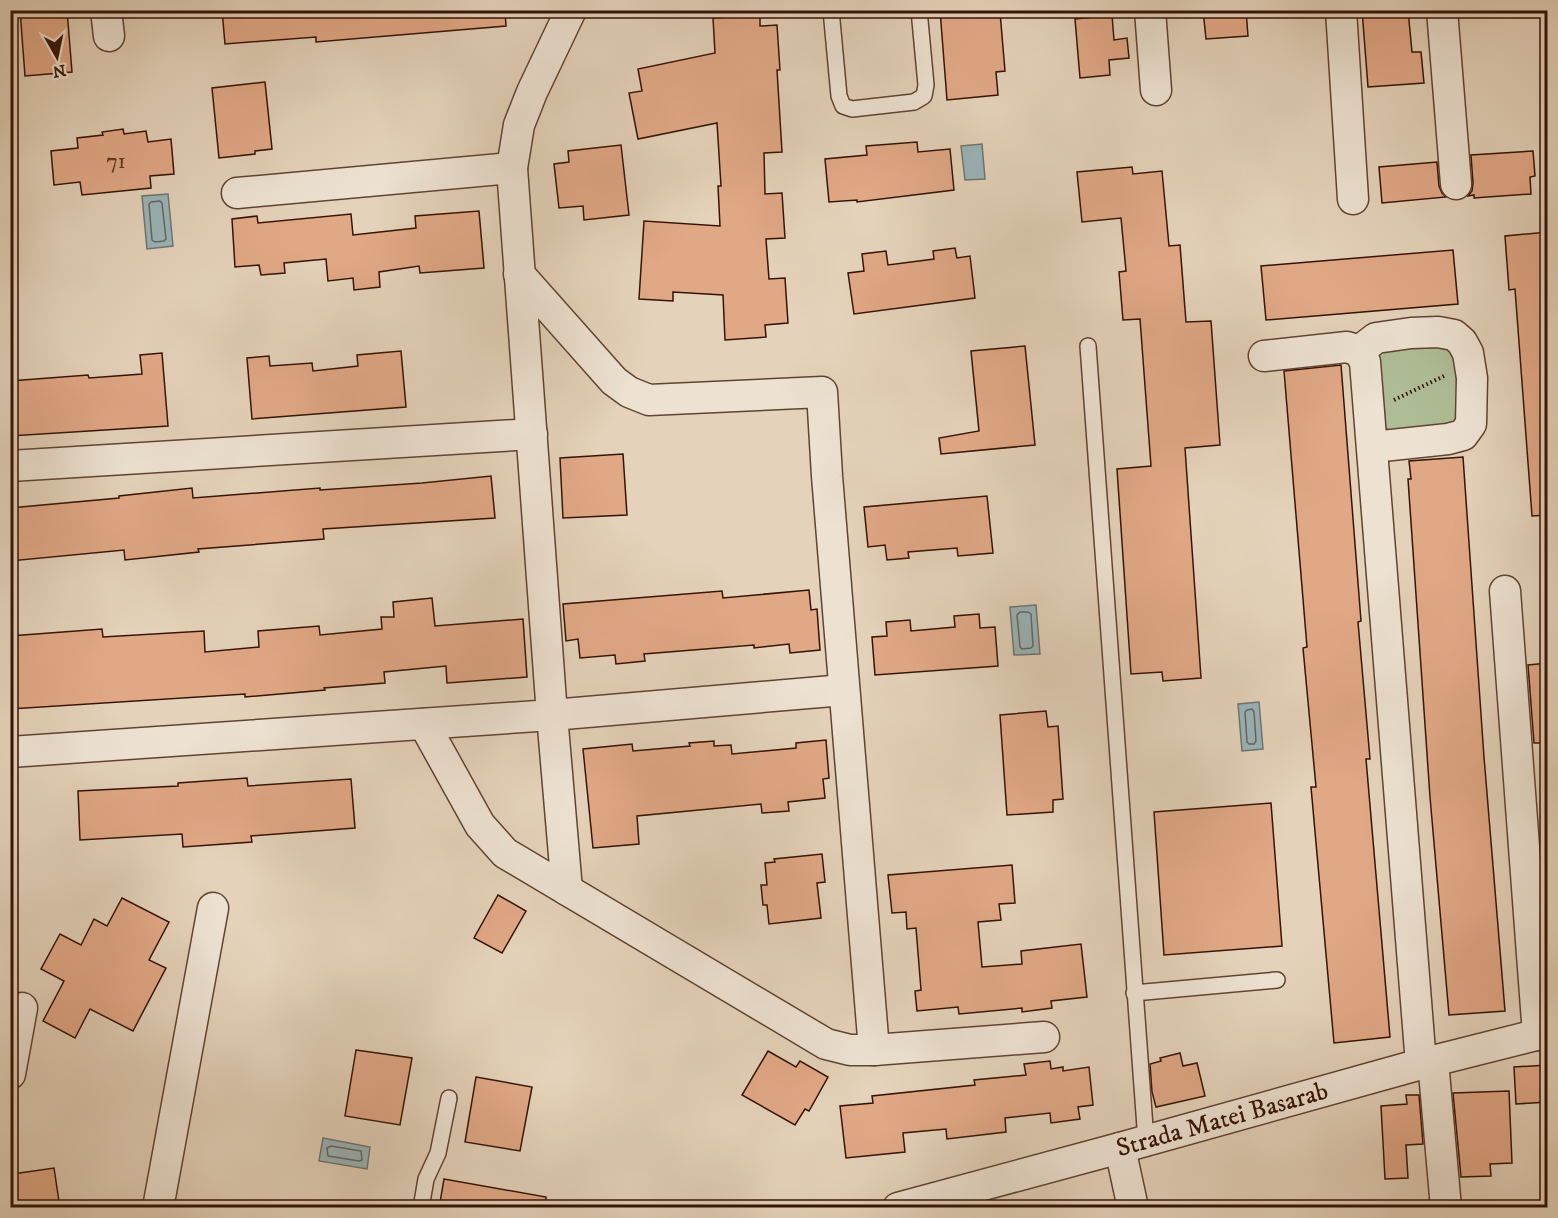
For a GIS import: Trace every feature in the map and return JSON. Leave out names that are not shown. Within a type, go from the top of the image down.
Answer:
[{"type":"street","points":[[567,890],[512,168],[519,125],[571,10]]},
{"type":"street","points":[[1150,10],[1156,90]]},
{"type":"street","points":[[1341,10],[1353,199]]},
{"type":"street","points":[[1442,10],[1456,184]]},
{"type":"street","points":[[237,193],[512,168]]},
{"type":"street","points":[[519,274],[614,381],[629,392],[649,400],[822,392],[874,1050]]},
{"type":"street","points":[[1359,351],[1376,338],[1411,333],[1438,332],[1454,335],[1462,342],[1468,353],[1472,378],[1471,424],[1463,435],[1448,439],[1373,447]]},
{"type":"street","points":[[1264,356],[1347,348],[1359,351],[1365,362],[1427,1063],[1446,1208]]},
{"type":"street","points":[[10,465],[532,434]]},
{"type":"street","points":[[1505,591],[1543,1034]]},
{"type":"street","points":[[10,752],[424,724],[844,690]]},
{"type":"street","points":[[424,724],[480,825],[505,853],[826,1044],[850,1050],[874,1050],[1044,1037]]},
{"type":"street","points":[[158,1208],[213,908]]},
{"type":"street","points":[[10,1074],[22,1008]]},
{"type":"street","name":"Strada Matei Basarab","points":[[898,1208],[1427,1063],[1543,1034]]},
{"type":"street","points":[[1133,1145],[1133,1208]]},
{"type":"lane","points":[[831,10],[838,96],[843,106],[852,109],[914,102],[924,96],[926,85],[919,10]]},
{"type":"lane","points":[[1088,346],[1134,993],[1133,1145]]},
{"type":"lane","points":[[1134,993],[1277,980]]},
{"type":"lane","points":[[421,1208],[426,1179],[438,1153],[449,1098]]},
{"type":"path","points":[[1370,412],[1469,364]]},
{"type":"green space","points":[[1441,346],[1454,352],[1460,412],[1457,421],[1448,427],[1390,431],[1381,420],[1375,361],[1380,353],[1387,350]]},
{"type":"water","points":[[982,144],[985,179],[965,180],[961,146]]},
{"type":"water","points":[[168,194],[173,246],[147,249],[142,196]]},
{"type":"water","points":[[1036,605],[1040,654],[1014,655],[1010,607]]},
{"type":"water","points":[[1259,702],[1263,749],[1242,751],[1238,704]]},
{"type":"water","points":[[323,1138],[370,1147],[367,1169],[319,1161]]},
{"type":"building","points":[[20,10],[67,10],[72,72],[25,76]]},
{"type":"building","points":[[222,10],[505,10],[506,26],[316,42],[316,37],[225,44]]},
{"type":"building","points":[[940,10],[1000,12],[1005,71],[996,72],[998,95],[947,100]]},
{"type":"building","points":[[1203,10],[1246,10],[1248,36],[1206,39]]},
{"type":"building","points":[[1362,10],[1408,10],[1412,52],[1421,52],[1424,83],[1368,87]]},
{"type":"building","points":[[760,15],[760,26],[777,25],[782,152],[764,153],[765,194],[782,193],[785,238],[766,239],[769,279],[785,278],[788,323],[765,325],[766,337],[725,340],[723,295],[673,292],[673,301],[639,299],[644,221],[720,226],[718,186],[721,186],[717,123],[638,139],[629,93],[642,91],[638,69],[715,53],[713,18]]},
{"type":"building","points":[[1112,15],[1114,40],[1127,38],[1129,58],[1109,60],[1110,75],[1080,78],[1075,19]]},
{"type":"building","points":[[265,82],[272,149],[255,151],[255,154],[219,158],[212,88]]},
{"type":"building","points":[[123,129],[124,134],[146,131],[148,142],[171,139],[174,174],[150,176],[151,188],[82,195],[80,182],[54,185],[51,151],[78,148],[77,138],[103,135],[102,132]]},
{"type":"building","points":[[917,142],[918,152],[950,149],[954,190],[857,202],[857,200],[829,202],[825,159],[867,155],[866,146]]},
{"type":"building","points":[[621,145],[629,215],[584,220],[583,206],[559,208],[554,164],[569,162],[568,151]]},
{"type":"building","points":[[1533,151],[1535,176],[1530,177],[1531,194],[1474,198],[1474,195],[1468,196],[1472,191],[1473,183],[1471,155]]},
{"type":"building","points":[[1437,162],[1439,186],[1446,197],[1382,203],[1379,167]]},
{"type":"building","points":[[1132,167],[1133,174],[1162,171],[1169,246],[1180,245],[1186,322],[1211,321],[1220,445],[1185,448],[1201,678],[1163,681],[1162,672],[1131,674],[1117,469],[1151,466],[1140,319],[1123,320],[1119,272],[1126,271],[1121,218],[1082,222],[1077,172]]},
{"type":"building","points":[[479,211],[484,268],[420,273],[419,266],[379,272],[380,287],[354,290],[353,278],[328,281],[326,259],[284,263],[285,273],[261,275],[259,265],[235,267],[232,219],[257,216],[258,223],[351,214],[353,235],[416,228],[415,216]]},
{"type":"building","points":[[1548,232],[1548,515],[1532,516],[1515,289],[1509,290],[1505,236]]},
{"type":"building","points":[[955,248],[957,258],[970,256],[975,298],[854,314],[848,273],[864,271],[862,254],[886,251],[888,265],[934,259],[933,251]]},
{"type":"building","points":[[1453,250],[1458,304],[1266,320],[1261,266]]},
{"type":"building","points":[[1025,346],[1035,445],[941,454],[939,438],[979,431],[971,351]]},
{"type":"building","points":[[401,351],[406,407],[252,419],[247,358],[269,356],[270,366],[312,363],[313,371],[358,366],[357,355]]},
{"type":"building","points":[[162,353],[168,426],[10,436],[10,381],[88,375],[89,378],[142,374],[140,355]]},
{"type":"building","points":[[1341,365],[1361,621],[1358,622],[1370,759],[1366,759],[1390,1037],[1334,1043],[1311,787],[1316,787],[1303,648],[1307,647],[1284,371]]},
{"type":"building","points":[[623,454],[627,515],[563,518],[560,458]]},
{"type":"building","points":[[1463,457],[1505,1011],[1449,1015],[1430,797],[1408,479],[1411,479],[1409,461]]},
{"type":"building","points":[[491,476],[495,518],[323,529],[324,539],[198,549],[199,552],[125,560],[124,550],[10,561],[10,508],[119,498],[119,496],[192,488],[193,498],[422,483]]},
{"type":"building","points":[[987,496],[993,553],[958,556],[957,548],[908,552],[909,558],[887,560],[885,545],[868,547],[864,507]]},
{"type":"building","points":[[809,590],[811,610],[817,609],[820,650],[790,653],[789,644],[754,648],[754,645],[644,654],[645,661],[616,664],[615,655],[580,658],[578,639],[566,641],[563,604],[722,591],[723,598]]},
{"type":"building","points":[[432,598],[435,626],[523,619],[527,677],[447,683],[446,666],[384,672],[385,683],[324,688],[325,690],[245,697],[245,694],[10,709],[10,636],[102,629],[103,637],[204,631],[205,652],[259,647],[258,631],[319,626],[320,635],[382,629],[381,617],[394,617],[393,602]]},
{"type":"building","points":[[979,614],[980,628],[995,627],[998,666],[875,675],[872,637],[887,636],[886,622],[910,620],[911,631],[955,627],[954,616]]},
{"type":"building","points":[[1548,663],[1548,743],[1534,743],[1528,665]]},
{"type":"building","points":[[1046,711],[1048,727],[1058,726],[1063,799],[1053,800],[1053,812],[1007,815],[1000,715]]},
{"type":"building","points":[[826,740],[829,778],[823,779],[825,798],[788,802],[789,811],[762,813],[761,804],[637,816],[639,844],[593,848],[583,749],[632,744],[633,751],[690,746],[689,743],[714,741],[714,746],[731,745],[732,754],[796,748],[796,743]]},
{"type":"building","points":[[247,778],[248,786],[351,779],[355,828],[251,836],[252,842],[183,847],[182,834],[80,840],[78,791],[178,786],[178,783]]},
{"type":"building","points":[[1271,803],[1282,946],[1164,955],[1154,812]]},
{"type":"building","points":[[822,854],[825,882],[817,883],[821,918],[769,924],[767,905],[763,905],[761,885],[767,885],[765,863],[775,862],[774,859]]},
{"type":"building","points":[[1012,865],[1015,903],[999,904],[1001,920],[978,922],[982,967],[1022,964],[1021,951],[1081,944],[1087,997],[1051,1001],[1052,1008],[1022,1012],[1022,1008],[959,1014],[958,1007],[917,1011],[915,991],[921,990],[916,928],[907,929],[906,912],[892,913],[888,875]]},
{"type":"building","points":[[498,895],[526,911],[502,953],[474,938]]},
{"type":"building","points":[[122,898],[169,922],[149,960],[166,968],[133,1031],[90,1009],[75,1038],[43,1021],[64,981],[41,969],[60,934],[81,945],[94,919],[107,926]]},
{"type":"building","points":[[356,1050],[412,1058],[400,1125],[345,1116]]},
{"type":"building","points":[[768,1051],[796,1067],[800,1061],[828,1077],[809,1111],[805,1109],[795,1125],[742,1095]]},
{"type":"building","points":[[1180,1053],[1183,1066],[1197,1063],[1205,1096],[1156,1107],[1152,1092],[1150,1064],[1161,1061],[1160,1058]]},
{"type":"building","points":[[1050,1061],[1051,1069],[1063,1067],[1063,1071],[1089,1067],[1093,1105],[1078,1107],[1080,1119],[1051,1123],[1050,1113],[1005,1118],[1006,1132],[947,1139],[946,1129],[903,1133],[905,1152],[846,1158],[840,1106],[873,1103],[872,1096],[975,1085],[974,1080],[1026,1075],[1024,1064]]},
{"type":"building","points":[[1548,1065],[1548,1102],[1516,1104],[1514,1067]]},
{"type":"building","points":[[476,1077],[532,1087],[520,1151],[465,1142]]},
{"type":"building","points":[[1509,1091],[1512,1163],[1490,1164],[1491,1176],[1461,1177],[1453,1093]]},
{"type":"building","points":[[1406,1095],[1419,1095],[1423,1144],[1406,1145],[1408,1178],[1385,1179],[1381,1106],[1407,1104]]},
{"type":"building","points":[[54,1168],[60,1208],[18,1208],[13,1174]]},
{"type":"building","points":[[444,1179],[546,1197],[545,1208],[439,1208]]}]
